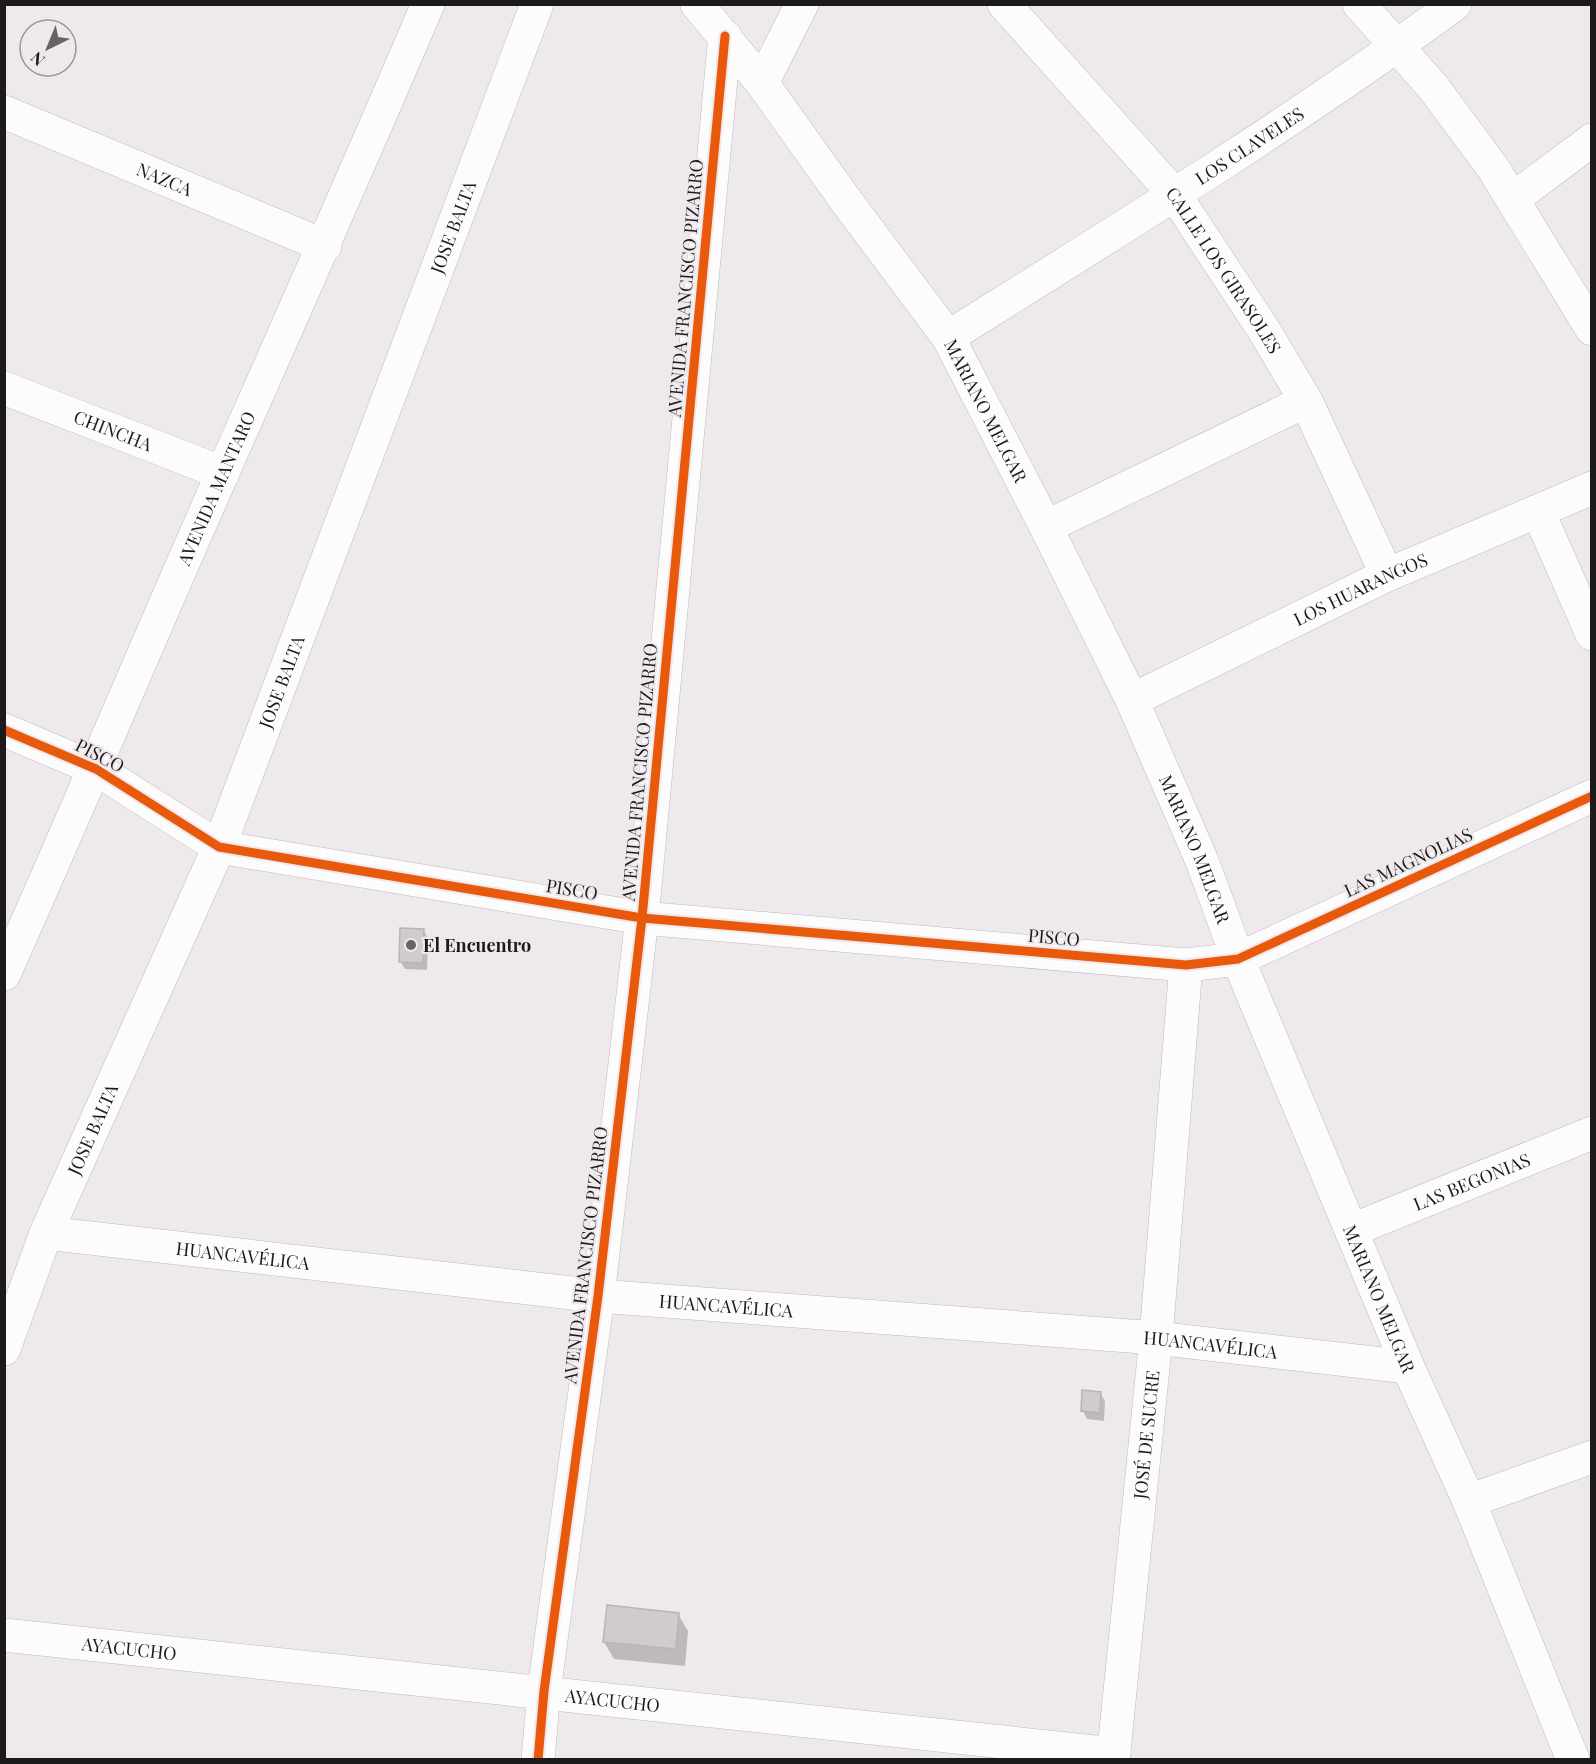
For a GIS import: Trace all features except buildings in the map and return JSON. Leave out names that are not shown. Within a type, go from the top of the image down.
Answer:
[{"type":"street","name":"AVENIDA MANTARO","points":[[4,974],[325,246],[428,4]]},
{"type":"street","name":"JOSE BALTA","points":[[4,1349],[46,1233],[219,847],[537,4]]},
{"type":"street","name":"MARIANO MELGAR","points":[[697,4],[762,83],[948,337],[1046,527],[1132,700],[1202,861],[1238,959],[1408,1366],[1469,1502],[1573,1760]]},
{"type":"street","points":[[762,83],[802,4]]},
{"type":"street","name":"CALLE LOS GIRASOLES","points":[[1004,4],[1175,195],[1265,332],[1306,401],[1387,575]]},
{"type":"street","points":[[1359,4],[1433,87],[1514,198],[1592,328]]},
{"type":"street","name":"LOS CLAVELES","points":[[948,337],[1175,195],[1398,46],[1455,4]]},
{"type":"street","name":"AVENIDA FRANCISCO PIZARRO","points":[[538,1760],[544,1690],[598,1296],[642,918],[725,36]]},
{"type":"street","name":"NAZCA","points":[[4,112],[325,246]]},
{"type":"street","points":[[1514,198],[1592,140]]},
{"type":"street","name":"CHINCHA","points":[[4,388],[223,473]]},
{"type":"street","points":[[1046,527],[1306,401]]},
{"type":"street","name":"LOS HUARANGOS","points":[[1132,700],[1387,575],[1592,488]]},
{"type":"street","points":[[1538,511],[1592,634]]},
{"type":"street","name":"PISCO","points":[[4,730],[96,769],[219,847],[642,918],[1186,965],[1238,959]]},
{"type":"street","name":"LAS MAGNOLIAS","points":[[1238,959],[1592,796]]},
{"type":"street","name":"JOSÉ DE SUCRE","points":[[1113,1757],[1156,1338],[1186,965]]},
{"type":"street","name":"LAS BEGONIAS","points":[[1352,1230],[1592,1133]]},
{"type":"street","name":"HUANCAVÉLICA","points":[[46,1233],[598,1296],[1156,1338],[1408,1366]]},
{"type":"street","points":[[1469,1502],[1592,1457]]},
{"type":"street","name":"AYACUCHO","points":[[4,1635],[544,1690],[1113,1757]]},
{"type":"cycle path","points":[[538,1760],[544,1691],[598,1296],[642,918],[725,36]]},
{"type":"cycle path","points":[[4,730],[96,769],[219,847],[642,918],[1186,965],[1238,959],[1592,796]]},
{"type":"place","name":"El Encuentro","points":[[411,945]]}]
